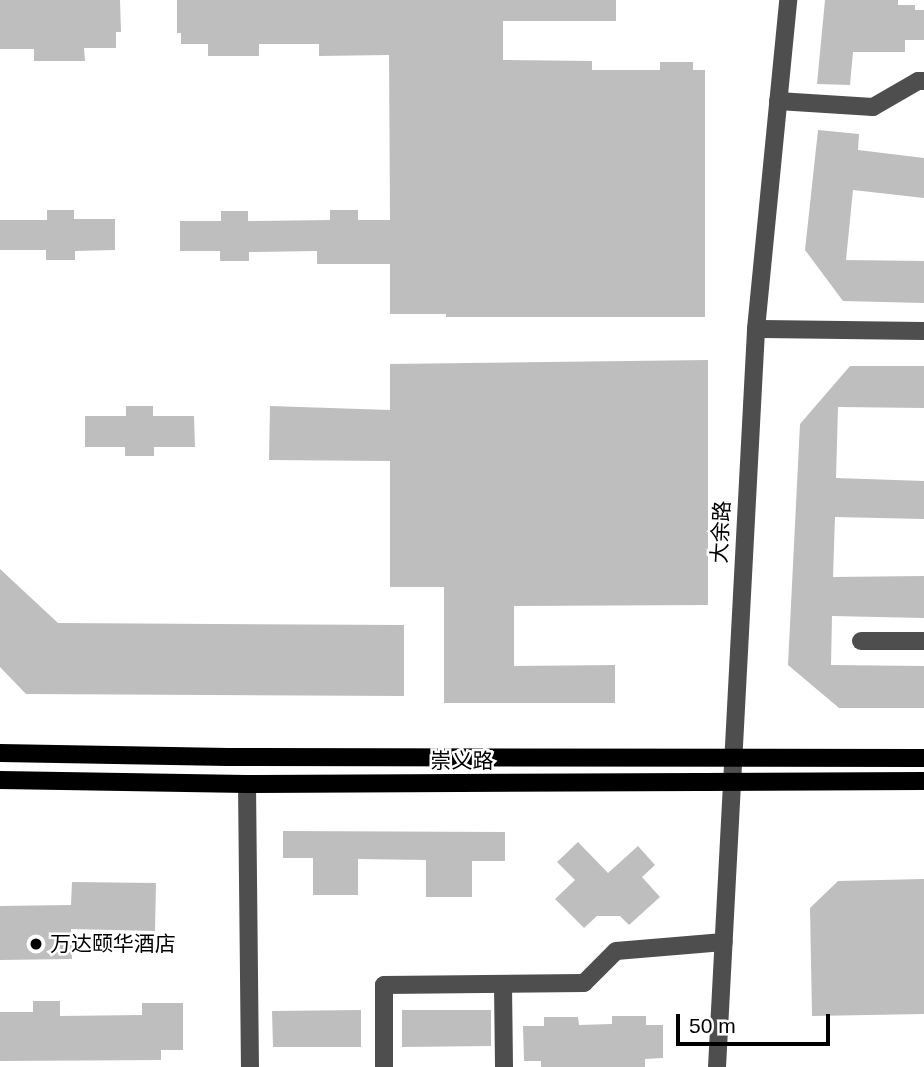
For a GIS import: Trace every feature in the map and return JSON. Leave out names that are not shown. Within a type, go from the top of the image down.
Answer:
[{"type":"main road","name":"崇义路","points":[[0,753],[228,757],[924,758]]},
{"type":"main road","name":"崇义路","points":[[0,780],[247,784],[924,781]]},
{"type":"street","name":"大余路","points":[[717,1067],[731,758],[756,328],[788,0]]},
{"type":"street","points":[[778,101],[873,107],[918,81],[924,81]]},
{"type":"street","points":[[756,328],[924,331]]},
{"type":"street","points":[[861,641],[924,641]]},
{"type":"street","points":[[247,784],[250,1067]]},
{"type":"street","points":[[384,1067],[384,985],[584,983],[616,951],[724,942]]},
{"type":"street","points":[[503,984],[504,1067]]},
{"type":"building","points":[[0,0],[120,0],[121,32],[116,32],[116,48],[84,48],[85,61],[34,61],[34,49],[0,49]]},
{"type":"building","points":[[177,0],[616,0],[616,21],[503,21],[503,60],[592,61],[592,70],[660,70],[660,62],[693,62],[693,70],[705,70],[705,317],[446,317],[446,314],[390,314],[390,264],[317,264],[317,251],[249,252],[249,261],[220,261],[220,251],[180,251],[180,221],[221,221],[221,211],[248,211],[248,221],[330,220],[330,210],[358,210],[358,220],[390,220],[389,55],[319,56],[319,44],[259,44],[259,56],[208,56],[208,44],[181,44],[181,33],[177,33]]},
{"type":"building","points":[[825,0],[898,0],[898,5],[915,5],[915,10],[924,10],[924,40],[905,40],[905,52],[853,52],[850,85],[817,84]]},
{"type":"building","points":[[818,130],[859,134],[858,150],[924,158],[924,198],[853,190],[846,260],[924,261],[924,303],[843,301],[805,250]]},
{"type":"building","points":[[47,210],[74,210],[74,219],[115,219],[115,250],[75,251],[75,260],[46,260],[46,250],[0,250],[0,220],[47,220]]},
{"type":"building","points":[[708,360],[708,605],[514,606],[514,666],[615,665],[615,703],[444,703],[444,587],[390,587],[390,461],[269,460],[270,406],[390,410],[390,364]]},
{"type":"building","points":[[850,366],[924,366],[924,408],[838,407],[836,478],[924,481],[924,519],[835,517],[833,577],[924,576],[924,618],[832,616],[831,665],[924,666],[924,708],[839,708],[788,665],[800,424]]},
{"type":"building","points":[[126,406],[153,406],[153,416],[194,416],[195,447],[154,447],[154,456],[125,456],[125,447],[85,447],[85,416],[126,416]]},
{"type":"building","points":[[0,569],[58,623],[404,625],[404,696],[26,694],[0,667]]},
{"type":"building","points":[[283,831],[505,832],[505,861],[472,861],[472,897],[426,897],[426,860],[358,859],[358,895],[313,895],[313,858],[283,858]]},
{"type":"building","points":[[578,842],[608,873],[638,846],[655,865],[642,877],[660,897],[629,925],[620,916],[597,916],[584,928],[555,899],[575,880],[557,862]]},
{"type":"building","points":[[924,879],[924,1014],[812,1016],[810,908],[838,881]]},
{"type":"building","points":[[72,882],[156,883],[155,931],[71,929],[72,959],[0,960],[0,906],[71,905]]},
{"type":"building","points":[[33,1001],[60,1001],[60,1016],[142,1015],[142,1003],[183,1003],[183,1050],[161,1050],[161,1060],[0,1061],[0,1012],[33,1012]]},
{"type":"building","points":[[361,1010],[361,1047],[273,1047],[272,1011]]},
{"type":"building","points":[[402,1010],[491,1010],[491,1046],[402,1047]]},
{"type":"building","points":[[612,1016],[646,1016],[646,1025],[663,1025],[663,1058],[645,1059],[645,1067],[541,1067],[541,1061],[524,1061],[523,1026],[544,1026],[544,1017],[578,1017],[579,1025],[612,1024]]},
{"type":"place","name":"万达颐华酒店","points":[[36,944]]}]
